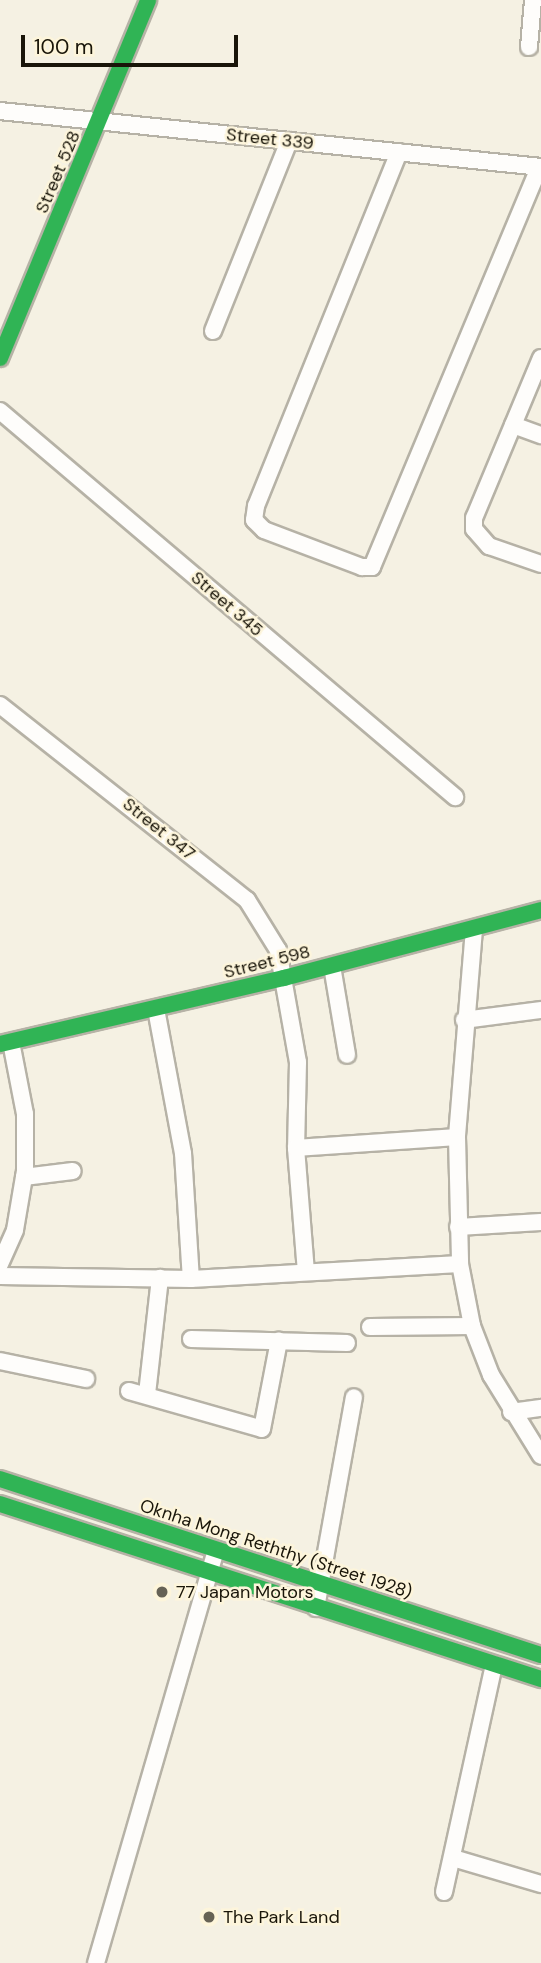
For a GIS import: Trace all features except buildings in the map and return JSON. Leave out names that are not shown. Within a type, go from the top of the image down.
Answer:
[{"type":"main road","name":"Street 528","points":[[0,358],[101,121],[148,0]]},
{"type":"main road","name":"Street 598","points":[[5,1043],[284,978],[541,910]]},
{"type":"main road","name":"Oknha Mong Reththy (Street 1928)","points":[[0,1479],[541,1655]]},
{"type":"main road","points":[[0,1504],[541,1679]]},
{"type":"street","points":[[529,47],[533,0]]},
{"type":"street","name":"Street 339","points":[[0,111],[540,167]]},
{"type":"street","points":[[213,331],[289,141]]},
{"type":"street","points":[[399,152],[256,506],[254,520],[264,530],[362,567],[372,567],[540,167]]},
{"type":"street","points":[[541,358],[474,517],[474,529],[489,546],[541,564]]},
{"type":"street","name":"Street 345","points":[[0,411],[454,797]]},
{"type":"street","points":[[513,425],[541,435]]},
{"type":"street","name":"Street 347","points":[[0,705],[247,900],[278,950],[298,1062],[296,1148],[306,1272]]},
{"type":"street","points":[[474,929],[464,1020],[457,1137],[460,1264],[472,1326],[511,1412],[541,1456]]},
{"type":"street","points":[[332,966],[347,1055]]},
{"type":"street","points":[[156,1009],[183,1153],[191,1279]]},
{"type":"street","points":[[464,1020],[541,1010]]},
{"type":"street","points":[[0,1264],[15,1230],[24,1177],[25,1114],[5,1043]]},
{"type":"street","points":[[296,1148],[457,1137]]},
{"type":"street","points":[[24,1177],[73,1171]]},
{"type":"street","points":[[458,1227],[541,1222]]},
{"type":"street","points":[[0,1276],[191,1279],[460,1264]]},
{"type":"street","points":[[148,1394],[160,1278]]},
{"type":"street","points":[[370,1327],[472,1326]]},
{"type":"street","points":[[191,1339],[347,1343]]},
{"type":"street","points":[[129,1391],[148,1394],[262,1429],[279,1341]]},
{"type":"street","points":[[0,1361],[86,1379]]},
{"type":"street","points":[[316,1608],[318,1583],[354,1397]]},
{"type":"street","points":[[511,1412],[541,1408]]},
{"type":"street","points":[[96,1963],[216,1550]]},
{"type":"street","points":[[444,1892],[494,1664]]},
{"type":"street","points":[[453,1858],[541,1884]]},
{"type":"traffic: fast","points":[[0,358],[148,0]]},
{"type":"traffic: fast","points":[[0,1044],[284,978],[541,910]]},
{"type":"traffic: fast","points":[[0,1479],[541,1655]]},
{"type":"traffic: fast","points":[[0,1504],[541,1679]]},
{"type":"place","name":"77 Japan Motors","points":[[162,1592]]},
{"type":"place","name":"The Park Land","points":[[209,1917]]}]
